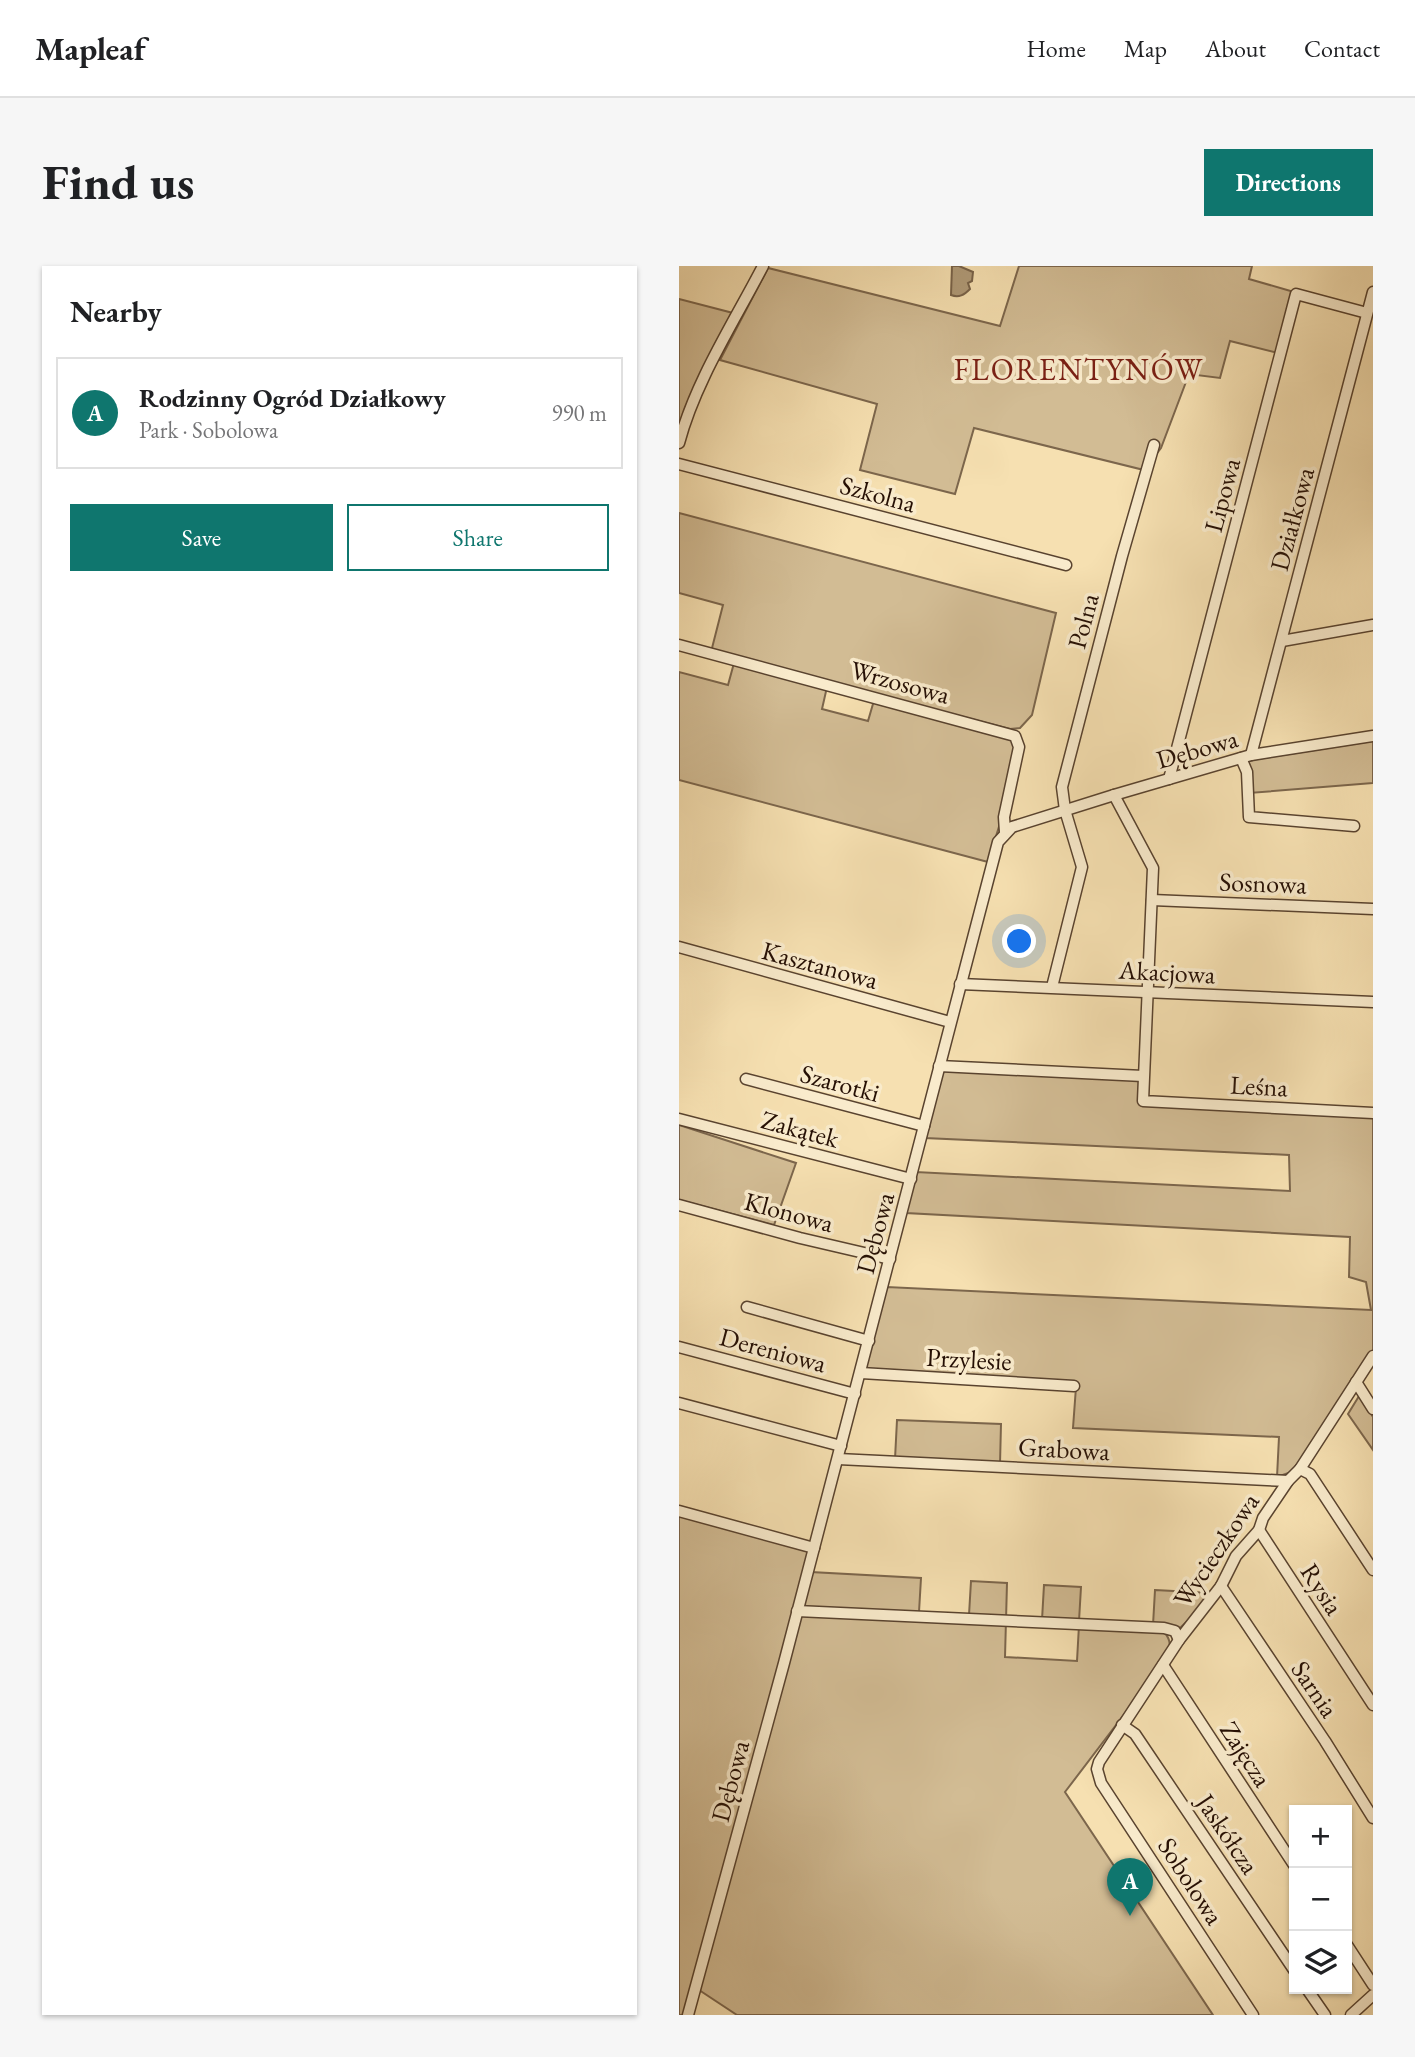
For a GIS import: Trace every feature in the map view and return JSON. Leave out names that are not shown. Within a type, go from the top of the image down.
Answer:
[{"type":"street","points":[[679,443],[701,386],[763,266]]},
{"type":"street","name":"Działkowa","points":[[1246,757],[1282,641],[1373,292]]},
{"type":"street","name":"Lipowa","points":[[1169,779],[1296,294],[1367,313]]},
{"type":"street","name":"Polna","points":[[1052,987],[1082,867],[1065,810],[1062,787],[1154,445]]},
{"type":"street","name":"Szkolna","points":[[679,464],[1066,565]]},
{"type":"street","points":[[1282,641],[1373,625]]},
{"type":"street","name":"Wrzosowa","points":[[679,645],[1015,736],[1019,747],[1004,817],[1005,832]]},
{"type":"street","name":"Dębowa","points":[[688,2015],[861,1373],[998,842],[1005,832],[1013,827],[1114,794],[1246,757],[1373,736]]},
{"type":"street","points":[[1246,757],[1249,817],[1355,826]]},
{"type":"street","points":[[939,1066],[1143,1076],[1153,868],[1114,794]]},
{"type":"street","name":"Sosnowa","points":[[1152,900],[1373,909]]},
{"type":"street","name":"Kasztanowa","points":[[679,947],[950,1022]]},
{"type":"street","name":"Akacjowa","points":[[960,984],[1373,1002]]},
{"type":"street","name":"Leśna","points":[[1143,1076],[1143,1101],[1373,1113]]},
{"type":"street","name":"Szarotki","points":[[746,1079],[924,1126]]},
{"type":"street","name":"Zakątek","points":[[679,1119],[911,1180]]},
{"type":"street","name":"Klonowa","points":[[679,1205],[890,1259]]},
{"type":"street","points":[[747,1307],[869,1341]]},
{"type":"street","name":"Dereniowa","points":[[679,1347],[855,1394]]},
{"type":"street","name":"Wycieczkowa","points":[[1097,1769],[1179,1640],[1220,1586],[1236,1556],[1259,1530],[1263,1518],[1287,1481],[1300,1469],[1373,1356]]},
{"type":"street","name":"Przylesie","points":[[861,1373],[1074,1386]]},
{"type":"street","points":[[1356,1382],[1373,1409]]},
{"type":"street","points":[[679,1403],[841,1446]]},
{"type":"street","name":"Grabowa","points":[[838,1459],[1287,1481]]},
{"type":"street","points":[[1300,1469],[1310,1474],[1373,1570]]},
{"type":"street","points":[[679,1511],[814,1548]]},
{"type":"street","name":"Rysia","points":[[1259,1530],[1373,1706]]},
{"type":"street","name":"Sarnia","points":[[1220,1586],[1325,1741],[1373,1818]]},
{"type":"street","points":[[797,1611],[1164,1628],[1175,1631],[1179,1640]]},
{"type":"street","name":"Zajęcza","points":[[1163,1665],[1289,1857]]},
{"type":"street","name":"Jaskółcza","points":[[1122,1726],[1135,1734],[1289,1963]]},
{"type":"street","name":"Sobolowa","points":[[1097,1769],[1101,1783],[1254,2015]]},
{"type":"street","points":[[1352,1953],[1373,1985]]},
{"type":"street","points":[[1310,1994],[1325,2015]]},
{"type":"street","points":[[1351,2015],[1373,1995]]},
{"type":"shaded area","points":[[952,266],[973,272],[972,281],[968,283],[970,289],[957,296],[951,295]]},
{"type":"shaded area","points":[[1019,266],[1252,266],[1249,279],[1294,292],[1278,353],[1230,341],[1220,378],[1189,374],[1161,448],[1144,470],[974,428],[955,494],[860,470],[877,404],[720,360],[768,268],[1000,326]]},
{"type":"shaded area","points":[[679,299],[733,313],[679,431]]},
{"type":"shaded area","points":[[679,513],[1056,613],[1032,715],[1020,728],[1010,729],[711,652],[723,605],[679,593]]},
{"type":"shaded area","points":[[734,663],[827,687],[822,709],[868,721],[875,697],[1010,737],[1017,747],[1002,817],[988,862],[679,780],[679,672],[728,685]]},
{"type":"shaded area","points":[[1373,741],[1373,783],[1249,793],[1245,761]]},
{"type":"shaded area","points":[[945,1070],[1142,1078],[1142,1102],[1373,1115],[1373,1352],[1294,1471],[1277,1477],[1279,1437],[1073,1428],[1076,1387],[865,1369],[887,1287],[1371,1310],[1366,1282],[1349,1277],[1350,1237],[906,1213],[916,1172],[1290,1191],[1289,1155],[925,1138],[941,1073]]},
{"type":"shaded area","points":[[679,1125],[796,1163],[774,1225],[679,1200]]},
{"type":"shaded area","points":[[1359,1396],[1373,1417],[1373,1450],[1348,1414]]},
{"type":"shaded area","points":[[897,1420],[1001,1424],[1000,1464],[895,1459]]},
{"type":"shaded area","points":[[679,1513],[811,1548],[811,1572],[921,1578],[919,1612],[969,1615],[971,1581],[1007,1583],[1005,1657],[1077,1661],[1079,1625],[1165,1633],[1170,1646],[1161,1666],[1065,1792],[1213,2015],[737,2015],[693,1986],[685,2015],[679,2015]]},
{"type":"shaded area","points":[[1044,1585],[1081,1587],[1079,1621],[1042,1620]]},
{"type":"shaded area","points":[[1155,1590],[1210,1593],[1198,1611],[1180,1628],[1153,1625]]},
{"type":"place","name":"Rodzinny Ogród Działkowy","points":[[1130,1916]]},
{"type":"district","name":"FLORENTYNÓW","points":[[1079,370]]}]
